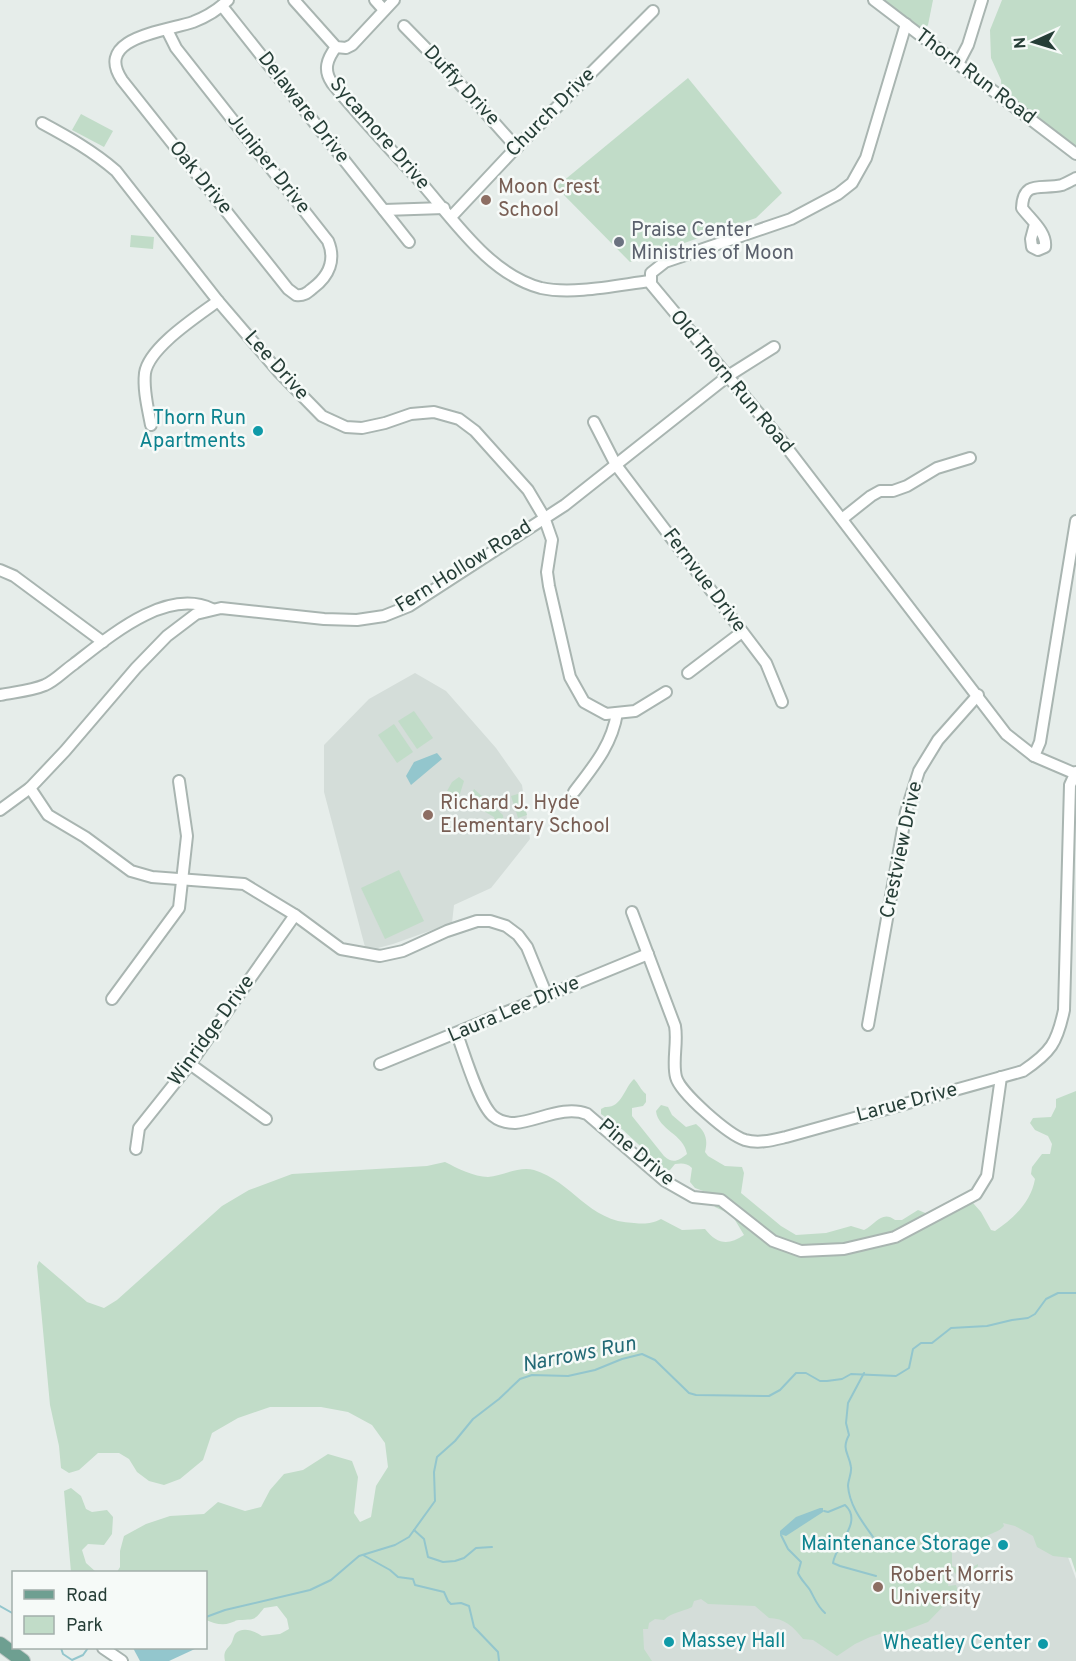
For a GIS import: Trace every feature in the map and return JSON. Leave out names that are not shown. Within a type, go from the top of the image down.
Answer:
[{"type":"main road","points":[[0,1644],[23,1661]]},
{"type":"main road","points":[[21,1649],[36,1661]]},
{"type":"street","points":[[294,0],[336,47],[349,47],[394,0]]},
{"type":"street","points":[[375,0],[384,10]]},
{"type":"street","name":"Thorn Run Road","points":[[874,0],[1076,154]]},
{"type":"street","points":[[958,64],[968,45],[982,0]]},
{"type":"street","points":[[167,30],[198,20],[225,3]]},
{"type":"street","name":"Delaware Drive","points":[[225,3],[410,242]]},
{"type":"street","name":"Church Drive","points":[[447,212],[517,148],[653,11]]},
{"type":"street","points":[[650,281],[653,270],[669,259],[791,219],[838,194],[852,183],[866,158],[906,24]]},
{"type":"street","name":"Duffy Drive","points":[[404,26],[517,148]]},
{"type":"street","name":"Oak Drive","points":[[167,30],[132,40],[122,46],[118,52],[116,67],[122,80],[288,289],[299,296]]},
{"type":"street","name":"Juniper Drive","points":[[167,30],[176,48],[328,241],[332,257],[327,273],[318,284],[299,296]]},
{"type":"street","name":"Sycamore Drive","points":[[336,47],[327,63],[329,79],[470,241],[494,263],[524,281],[542,288],[576,289],[650,281]]},
{"type":"street","name":"Lee Drive","points":[[42,123],[80,144],[116,171],[218,301],[278,371],[322,416],[346,427],[362,428],[411,414],[435,412],[459,419],[475,431],[528,490],[544,517],[552,540],[547,572],[549,586],[570,677],[584,702],[606,714],[617,713]]},
{"type":"street","points":[[1035,224],[1022,208],[1022,197],[1028,190],[1041,186],[1062,185],[1076,178]]},
{"type":"street","points":[[384,210],[447,212]]},
{"type":"street","name":"Old Thorn Run Road","points":[[650,281],[656,293],[781,440],[1006,734],[1034,756],[1076,773]]},
{"type":"street","points":[[152,425],[146,399],[145,372],[155,354],[174,334],[218,301]]},
{"type":"street","name":"Fern Hollow Road","points":[[0,810],[30,788],[136,668],[167,636],[196,614],[212,609],[357,620],[384,616],[409,606],[565,505],[728,376],[774,347]]},
{"type":"street","name":"Fernvue Drive","points":[[594,422],[616,465],[766,663],[782,702]]},
{"type":"street","points":[[842,519],[880,491],[893,491],[907,486],[937,468],[970,458]]},
{"type":"street","points":[[1034,756],[1040,742],[1076,521]]},
{"type":"street","points":[[0,570],[14,576],[103,642]]},
{"type":"street","points":[[178,604],[186,620]]},
{"type":"street","points":[[0,695],[46,685],[103,642],[153,611],[167,605],[198,604],[212,609]]},
{"type":"street","points":[[688,673],[742,632]]},
{"type":"street","points":[[574,792],[605,751],[614,730],[617,713],[635,711],[666,692]]},
{"type":"street","name":"Crestview Drive","points":[[868,1025],[906,812],[919,771],[938,740],[978,695]]},
{"type":"street","name":"Larue Drive","points":[[632,912],[675,1026],[677,1038],[675,1072],[678,1082],[694,1100],[740,1138],[760,1142],[786,1137],[1023,1071],[1042,1058],[1059,1033],[1064,1010],[1070,785],[1076,773]]},
{"type":"street","points":[[112,999],[179,908],[187,836],[179,781]]},
{"type":"street","points":[[30,788],[48,815],[85,837],[131,871],[152,877],[244,884],[295,915],[341,949],[380,956],[403,951],[471,922],[484,920],[499,923],[513,931],[523,941],[547,996]]},
{"type":"street","name":"Winridge Drive","points":[[136,1149],[139,1128],[190,1064],[295,915]]},
{"type":"street","name":"Laura Lee Drive","points":[[380,1064],[648,954]]},
{"type":"street","name":"Pine Drive","points":[[457,1034],[485,1105],[494,1117],[507,1123],[515,1123],[566,1111],[580,1111],[587,1114],[665,1181],[693,1197],[721,1200],[773,1241],[801,1251],[844,1249],[895,1237],[975,1194],[987,1176],[1001,1077]]},
{"type":"street","points":[[190,1064],[266,1119]]},
{"type":"street","points":[[106,1649],[122,1661]]},
{"type":"shaded area","name":"Richard J. Hyde Elementary School","points":[[415,673],[446,691],[496,748],[522,785],[530,839],[491,888],[454,905],[452,923],[393,944],[378,948],[365,947],[324,792],[324,745],[369,699]]},
{"type":"shaded area","name":"Robert Morris University","points":[[974,1503],[1061,1538],[1076,1579],[1076,1661],[431,1661]]},
{"type":"green space","points":[[874,0],[933,0],[928,25],[920,35]]},
{"type":"green space","points":[[1002,0],[1076,0],[1076,154],[1002,98],[1001,80],[991,58],[990,30]]},
{"type":"green space","points":[[688,78],[782,193],[756,218],[630,262],[556,187]]},
{"type":"green space","points":[[81,114],[113,131],[104,147],[72,130]]},
{"type":"green space","points":[[131,235],[154,237],[153,249],[130,247]]},
{"type":"green space","points":[[414,711],[433,738],[417,749],[398,721]]},
{"type":"green space","points":[[394,724],[413,752],[397,763],[378,735]]},
{"type":"green space","points":[[459,777],[464,781],[459,797],[447,791],[452,782]]},
{"type":"green space","points":[[474,789],[503,815],[504,824],[496,825],[494,817],[468,802]]},
{"type":"green space","points":[[521,793],[527,815],[518,818],[511,796]]},
{"type":"green space","points":[[399,870],[424,921],[385,939],[361,888]]},
{"type":"green space","points":[[634,1079],[646,1094],[646,1102],[643,1106],[632,1108],[632,1116],[664,1156],[676,1161],[687,1154],[681,1142],[661,1123],[656,1111],[661,1105],[668,1107],[672,1115],[686,1127],[696,1124],[702,1130],[705,1136],[705,1152],[708,1156],[725,1166],[742,1167],[744,1173],[741,1193],[781,1226],[796,1235],[826,1233],[851,1226],[864,1230],[883,1217],[902,1220],[918,1210],[940,1219],[973,1203],[991,1230],[995,1231],[1009,1221],[1026,1202],[1035,1179],[1031,1174],[1032,1167],[1042,1154],[1050,1154],[1052,1144],[1048,1136],[1035,1130],[1030,1123],[1033,1118],[1051,1117],[1056,1107],[1056,1099],[1076,1091],[1076,1573],[1071,1558],[1053,1556],[1037,1547],[1033,1536],[1015,1526],[1003,1523],[1004,1526],[982,1540],[978,1549],[971,1548],[961,1541],[952,1546],[952,1566],[965,1571],[978,1564],[978,1566],[963,1582],[954,1572],[950,1574],[948,1586],[956,1585],[958,1591],[928,1622],[893,1635],[886,1632],[870,1637],[837,1656],[813,1640],[803,1639],[788,1624],[769,1618],[755,1606],[708,1604],[701,1599],[694,1601],[692,1607],[664,1620],[655,1619],[649,1623],[648,1629],[643,1629],[644,1649],[652,1661],[225,1661],[225,1651],[232,1643],[235,1634],[241,1630],[256,1632],[262,1636],[280,1634],[289,1629],[287,1619],[277,1606],[264,1608],[254,1618],[218,1624],[207,1620],[207,1571],[118,1571],[124,1536],[146,1524],[170,1516],[204,1514],[218,1502],[245,1511],[261,1507],[270,1490],[284,1474],[303,1470],[328,1454],[352,1461],[358,1477],[354,1513],[360,1522],[371,1517],[376,1486],[388,1467],[385,1443],[372,1425],[348,1412],[321,1407],[270,1407],[238,1418],[212,1433],[203,1460],[180,1479],[164,1485],[149,1481],[137,1472],[129,1459],[119,1453],[98,1453],[79,1470],[69,1473],[61,1468],[59,1446],[50,1405],[37,1266],[39,1261],[87,1302],[104,1308],[117,1300],[222,1206],[249,1190],[292,1174],[427,1166],[445,1162],[483,1177],[522,1169],[534,1170],[559,1183],[592,1209],[618,1221],[645,1223],[661,1219],[682,1230],[705,1229],[714,1238],[723,1242],[733,1241],[744,1235],[732,1215],[715,1207],[706,1192],[695,1188],[690,1182],[692,1168],[690,1166],[675,1164],[670,1170],[666,1170],[623,1130],[601,1114],[601,1109],[619,1101]]},
{"type":"green space","points":[[71,1488],[81,1496],[86,1509],[92,1512],[107,1510],[113,1517],[112,1534],[104,1545],[88,1544],[82,1550],[86,1563],[95,1571],[71,1571],[64,1491]]},
{"type":"water","points":[[437,753],[442,759],[411,785],[406,776],[414,762]]},
{"type":"water","points":[[823,1508],[823,1512],[786,1536],[780,1534],[780,1531],[796,1517]]},
{"type":"water","points":[[134,1649],[195,1649],[169,1661],[140,1661]]},
{"type":"waterway","name":"Narrows Run","points":[[207,1617],[225,1610],[310,1590],[331,1580],[359,1556],[395,1545],[409,1537],[435,1501],[434,1472],[437,1457],[455,1441],[473,1419],[520,1379],[532,1375],[568,1376],[595,1370],[642,1354],[655,1360],[689,1393],[769,1396],[780,1390],[796,1373],[806,1373],[820,1381],[842,1379],[851,1374],[896,1376],[909,1368],[913,1349],[921,1343],[932,1343],[951,1328],[987,1326],[1028,1318],[1035,1314],[1046,1299],[1058,1293],[1076,1293]]},
{"type":"waterway","points":[[864,1373],[848,1403],[846,1423],[849,1435],[846,1448],[851,1469],[848,1486],[856,1512],[881,1549]]},
{"type":"waterway","points":[[824,1511],[828,1512],[845,1505],[850,1512],[850,1526],[833,1563],[876,1576]]},
{"type":"waterway","points":[[414,1530],[424,1539],[428,1557],[443,1562],[464,1558],[476,1548],[492,1547]]},
{"type":"waterway","points":[[781,1535],[788,1549],[801,1562],[798,1573],[825,1613]]},
{"type":"waterway","points":[[363,1555],[398,1577],[413,1579],[415,1585],[444,1592],[451,1604],[461,1603],[469,1606],[474,1627],[498,1652],[499,1661]]},
{"type":"waterway","name":"Narrows Run","points":[[0,1606],[12,1613]]},
{"type":"waterway","name":"Narrows Run","points":[[61,1649],[63,1654],[72,1660],[83,1655],[87,1649]]},
{"type":"place","name":"Moon Crest School","points":[[486,200]]},
{"type":"place","name":"Praise Center Ministries of Moon","points":[[619,242]]},
{"type":"place","name":"Thorn Run Apartments","points":[[258,431]]},
{"type":"place","name":"Richard J. Hyde Elementary School","points":[[428,815]]},
{"type":"place","name":"Maintenance Storage","points":[[1003,1545]]},
{"type":"place","name":"Robert Morris University","points":[[878,1587]]},
{"type":"place","name":"Massey Hall","points":[[669,1642]]},
{"type":"place","name":"Wheatley Center","points":[[1043,1644]]}]
